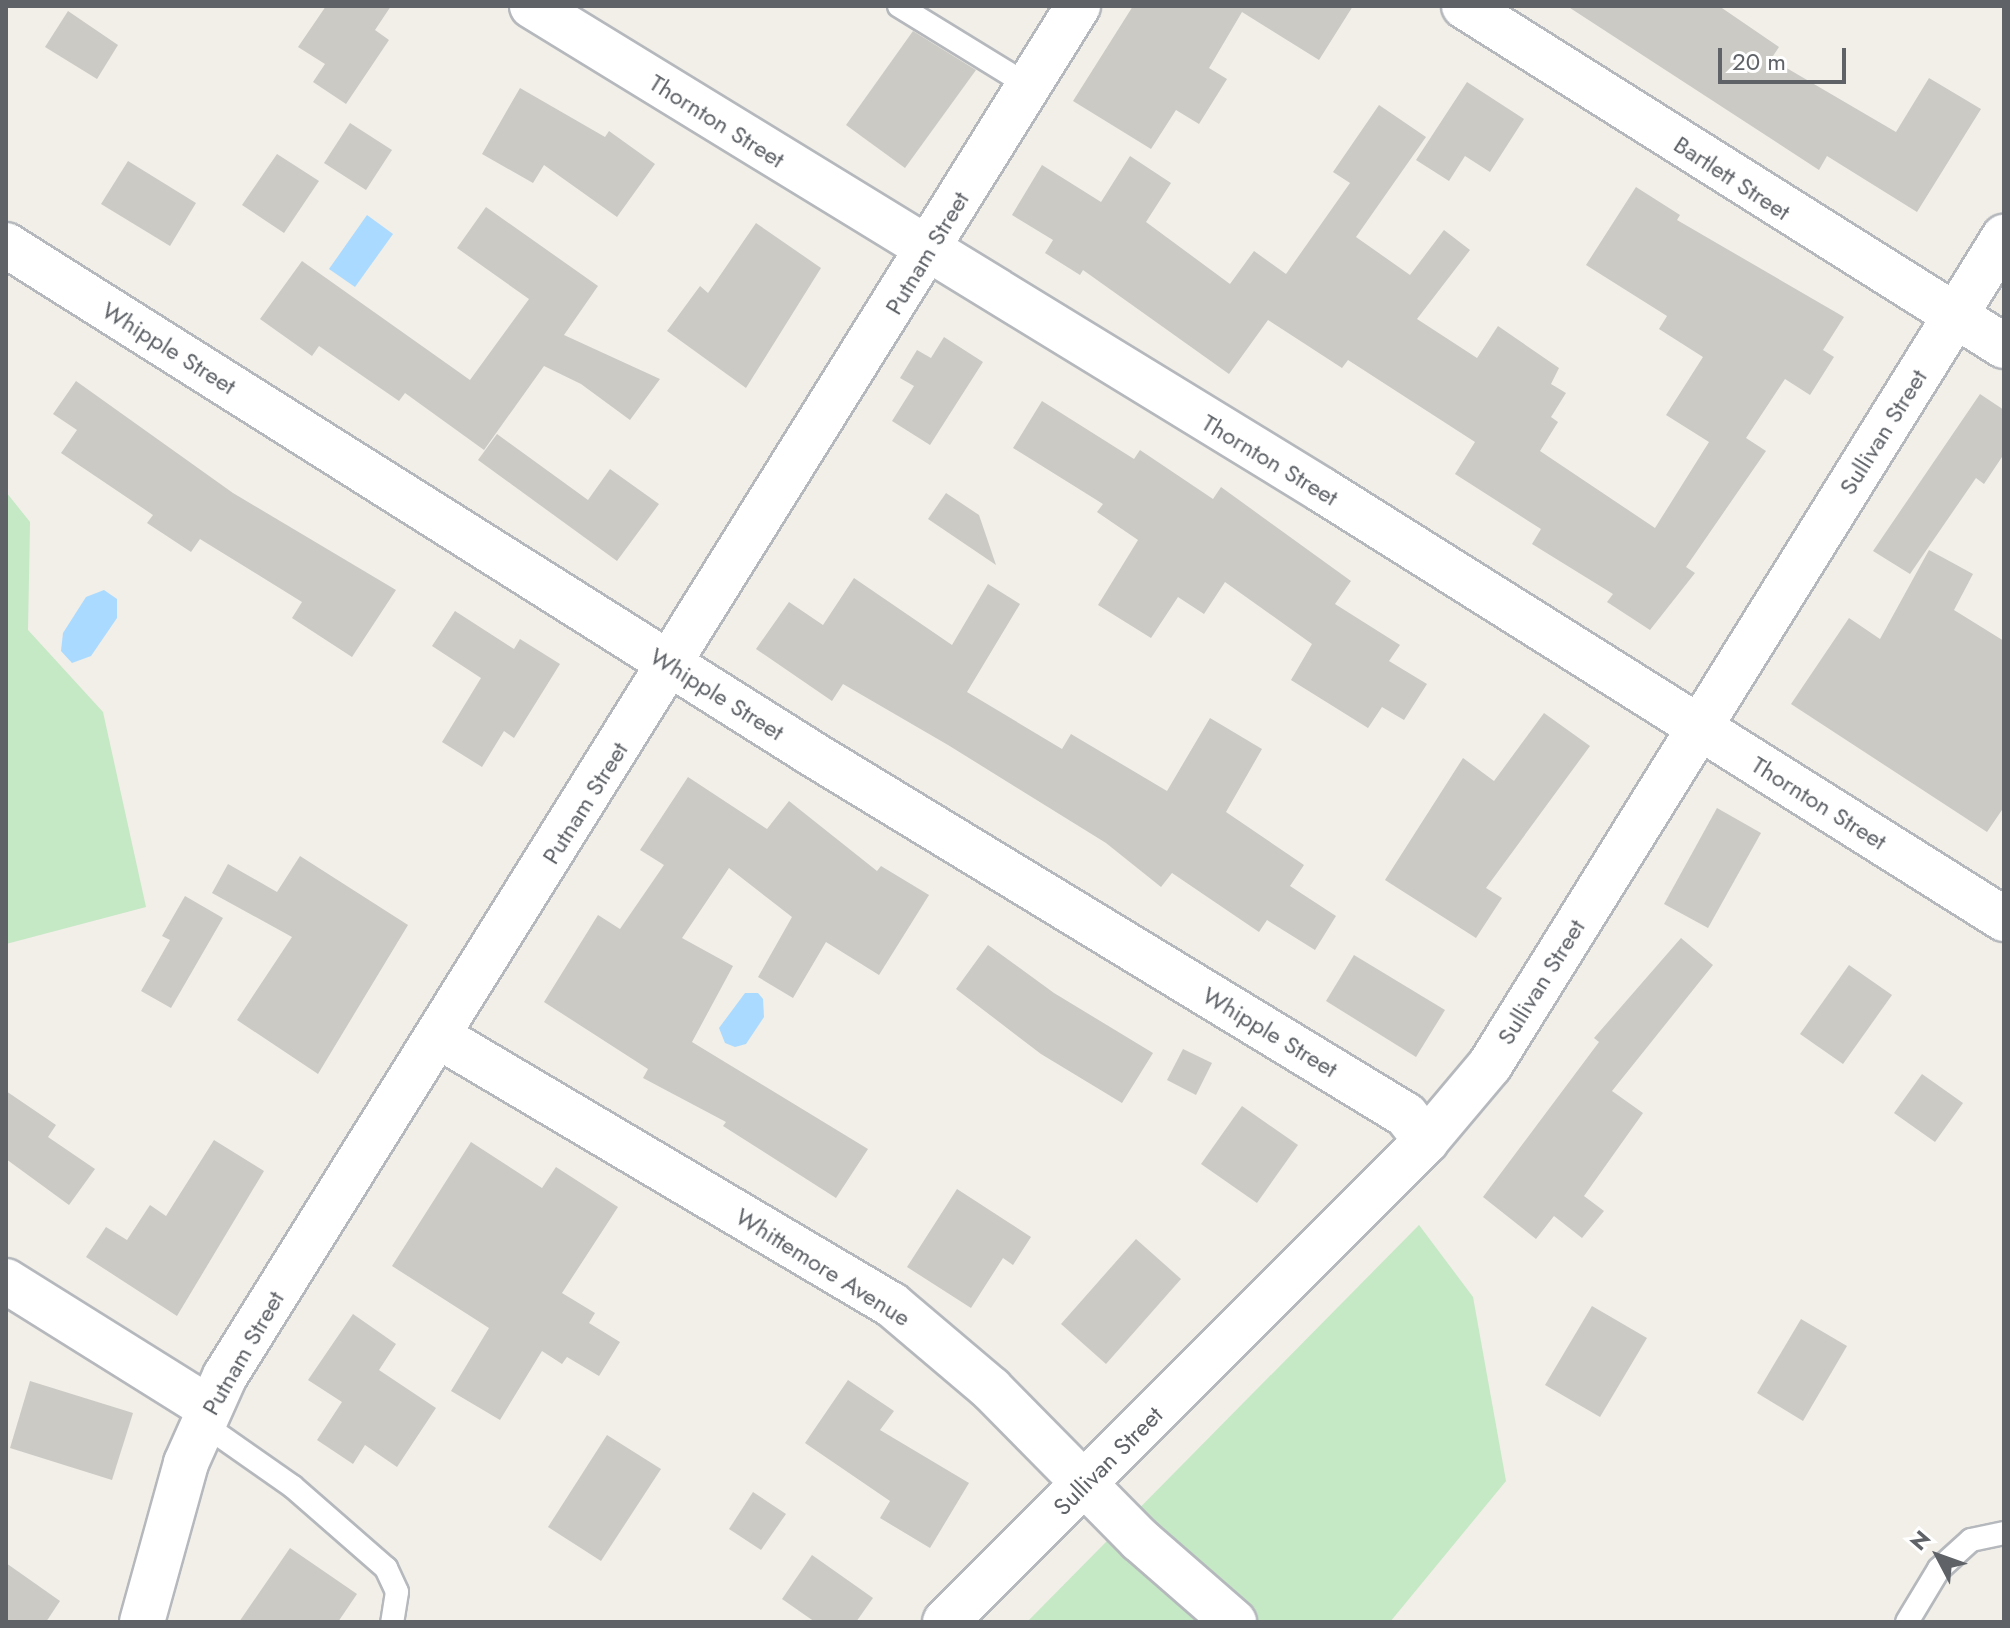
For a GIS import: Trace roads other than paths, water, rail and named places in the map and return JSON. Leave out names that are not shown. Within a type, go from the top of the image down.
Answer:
[{"type":"street","name":"Thornton Street","points":[[532,6],[928,252],[1322,490],[2004,919]]},
{"type":"street","name":"Putnam Street","points":[[142,1622],[206,1415],[1078,6]]},
{"type":"street","name":"Bartlett Street","points":[[1464,6],[2004,346]]},
{"type":"street","name":"Sullivan Street","points":[[945,1622],[1086,1485],[1426,1141],[1490,1065],[2004,237]]},
{"type":"street","name":"Whipple Street","points":[[6,245],[672,665],[1406,1115],[1426,1141]]},
{"type":"street","name":"Whittemore Avenue","points":[[438,1036],[892,1305],[991,1389],[1086,1485],[1234,1622]]},
{"type":"street","points":[[6,1281],[206,1415]]},
{"type":"lane","points":[[899,6],[1029,86]]},
{"type":"lane","points":[[206,1415],[386,1568],[397,1592],[392,1622]]},
{"type":"lane","points":[[1907,1622],[1939,1569],[1971,1540],[2004,1533]]},
{"type":"water","points":[[367,215],[393,234],[355,287],[329,269]]},
{"type":"water","points":[[104,590],[117,599],[117,618],[91,656],[72,663],[61,651],[63,633],[86,597]]},
{"type":"water","points":[[745,993],[758,993],[763,999],[764,1017],[746,1044],[735,1047],[725,1043],[719,1028]]}]
